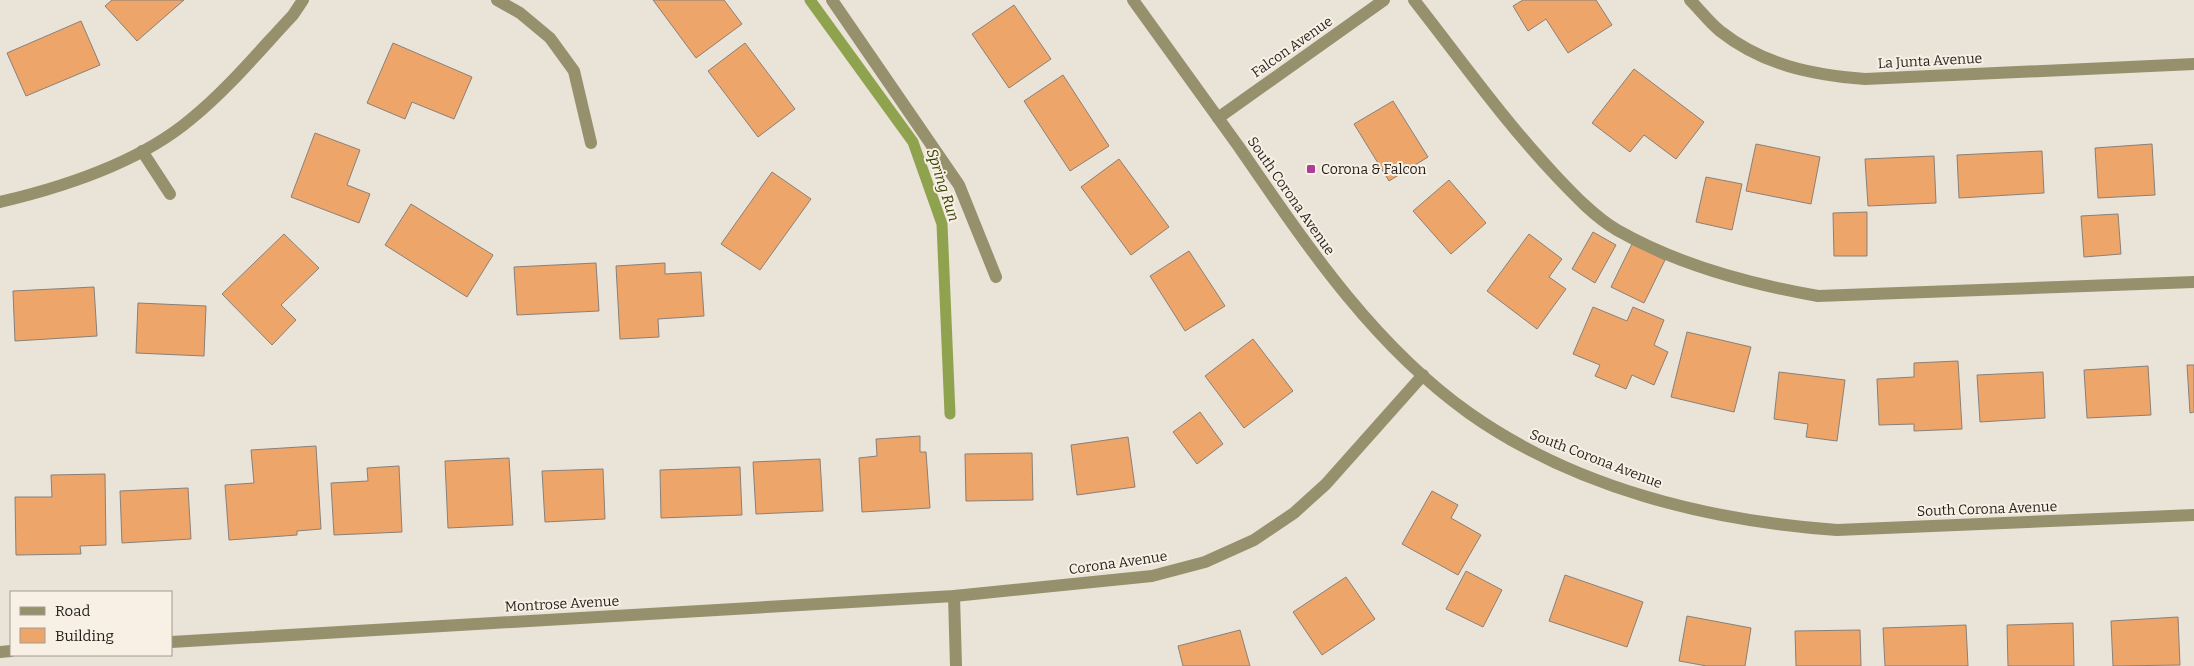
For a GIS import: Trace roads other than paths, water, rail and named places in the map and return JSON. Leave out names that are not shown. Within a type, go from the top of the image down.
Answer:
[{"type":"street","points":[[0,202],[30,195],[84,177],[142,151],[191,120],[293,15],[303,0]]},
{"type":"street","points":[[498,0],[520,13],[550,38],[574,71],[591,143]]},
{"type":"street","points":[[832,0],[959,185],[996,277]]},
{"type":"street","name":"South Corona Avenue","points":[[1132,0],[1218,118],[1305,243],[1344,293],[1423,375],[1468,412],[1520,446],[1642,495],[1703,512],[1778,526],[1837,530],[2194,515]]},
{"type":"street","name":"Falcon Avenue","points":[[1218,118],[1384,0]]},
{"type":"street","points":[[1414,0],[1520,139],[1575,196],[1616,230],[1691,264],[1764,287],[1818,296],[2194,282]]},
{"type":"street","name":"La Junta Avenue","points":[[1690,0],[1719,30],[1752,52],[1785,67],[1821,76],[1865,79],[2194,64]]},
{"type":"street","points":[[142,151],[170,194]]},
{"type":"street","name":"Corona Avenue","points":[[954,596],[1152,576],[1205,562],[1254,540],[1294,513],[1326,484],[1423,375]]},
{"type":"street","points":[[954,596],[956,666]]},
{"type":"street","name":"Montrose Avenue","points":[[172,642],[954,596]]},
{"type":"waterway","name":"Spring Run","points":[[810,0],[913,142],[942,224],[950,414]]},
{"type":"place","name":"Corona & Falcon","points":[[1311,169]]}]
